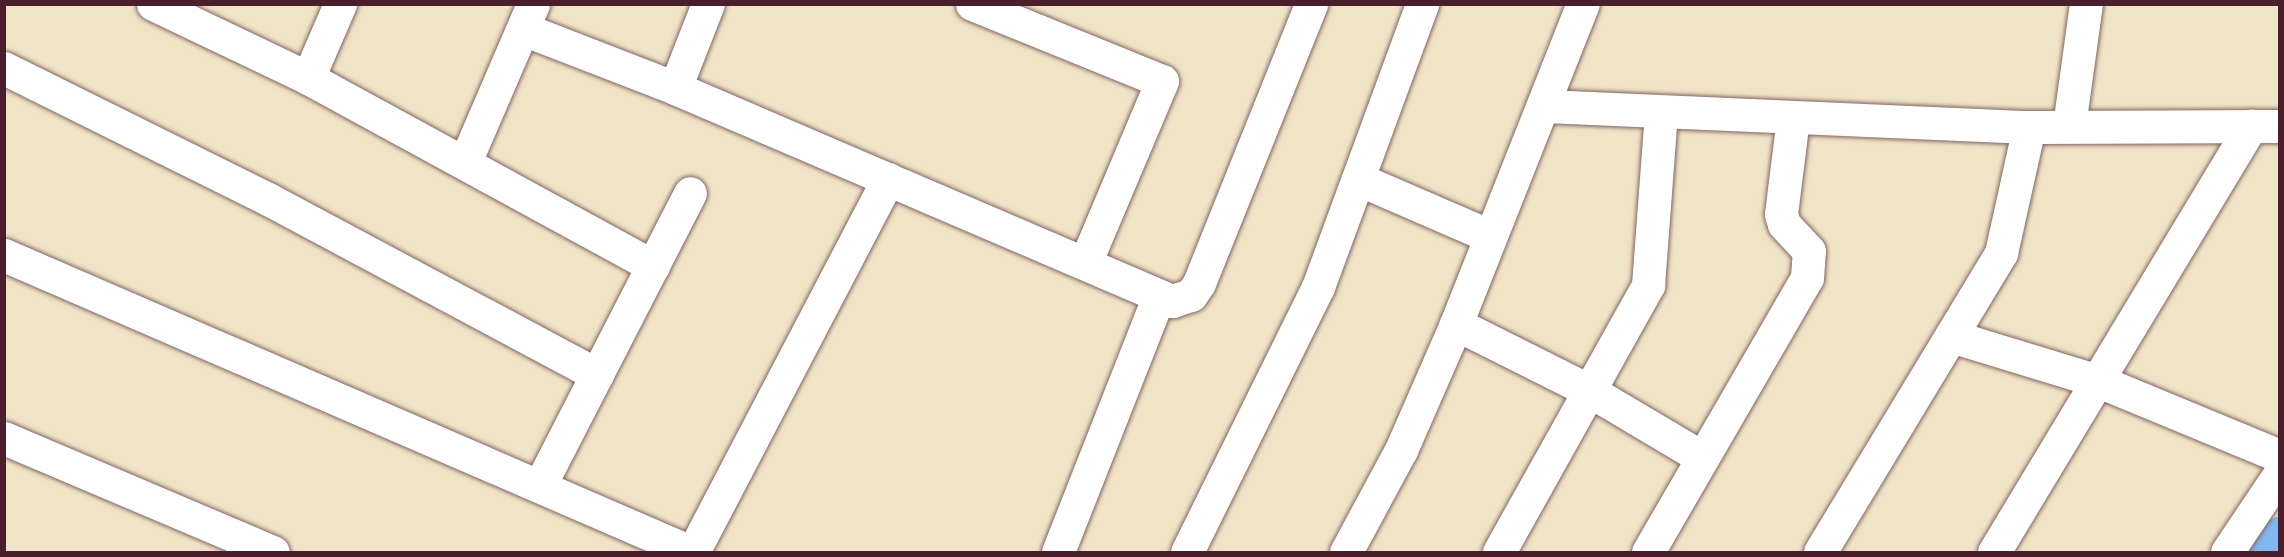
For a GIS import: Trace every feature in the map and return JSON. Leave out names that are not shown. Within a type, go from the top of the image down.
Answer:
[{"type":"street","points":[[308,78],[340,4]]},
{"type":"street","points":[[675,88],[708,4]]},
{"type":"street","points":[[972,4],[1162,81],[1086,261]]},
{"type":"street","points":[[465,162],[528,17],[675,88],[1086,261],[1159,296],[1183,299],[1199,283],[1311,4]]},
{"type":"street","points":[[1187,552],[1281,371],[1358,179],[1422,4]]},
{"type":"street","points":[[1346,552],[1401,450],[1456,324],[1545,106],[1583,4]]},
{"type":"street","points":[[2069,126],[2086,4]]},
{"type":"street","points":[[154,5],[308,78],[653,266]]},
{"type":"street","points":[[4,68],[268,199],[597,375]]},
{"type":"street","points":[[1545,106],[1661,113],[2029,127],[2265,126]]},
{"type":"street","points":[[1499,552],[1648,285],[1661,113]]},
{"type":"street","points":[[1648,552],[1701,457],[1807,278],[1809,251],[1781,214],[1793,118]]},
{"type":"street","points":[[1994,552],[2265,126]]},
{"type":"street","points":[[1820,552],[1951,336],[2010,230],[2029,127]]},
{"type":"street","points":[[4,255],[692,552],[888,179]]},
{"type":"street","points":[[1358,179],[1490,236]]},
{"type":"street","points":[[540,485],[690,193]]},
{"type":"street","points":[[1058,552],[1159,296]]},
{"type":"street","points":[[1456,324],[1590,391],[1701,457]]},
{"type":"street","points":[[1951,336],[2101,382],[2280,456]]},
{"type":"street","points":[[5,439],[273,552]]},
{"type":"street","points":[[2227,552],[2280,473]]},
{"type":"waterway","points":[[2268,552],[2280,535]]}]
